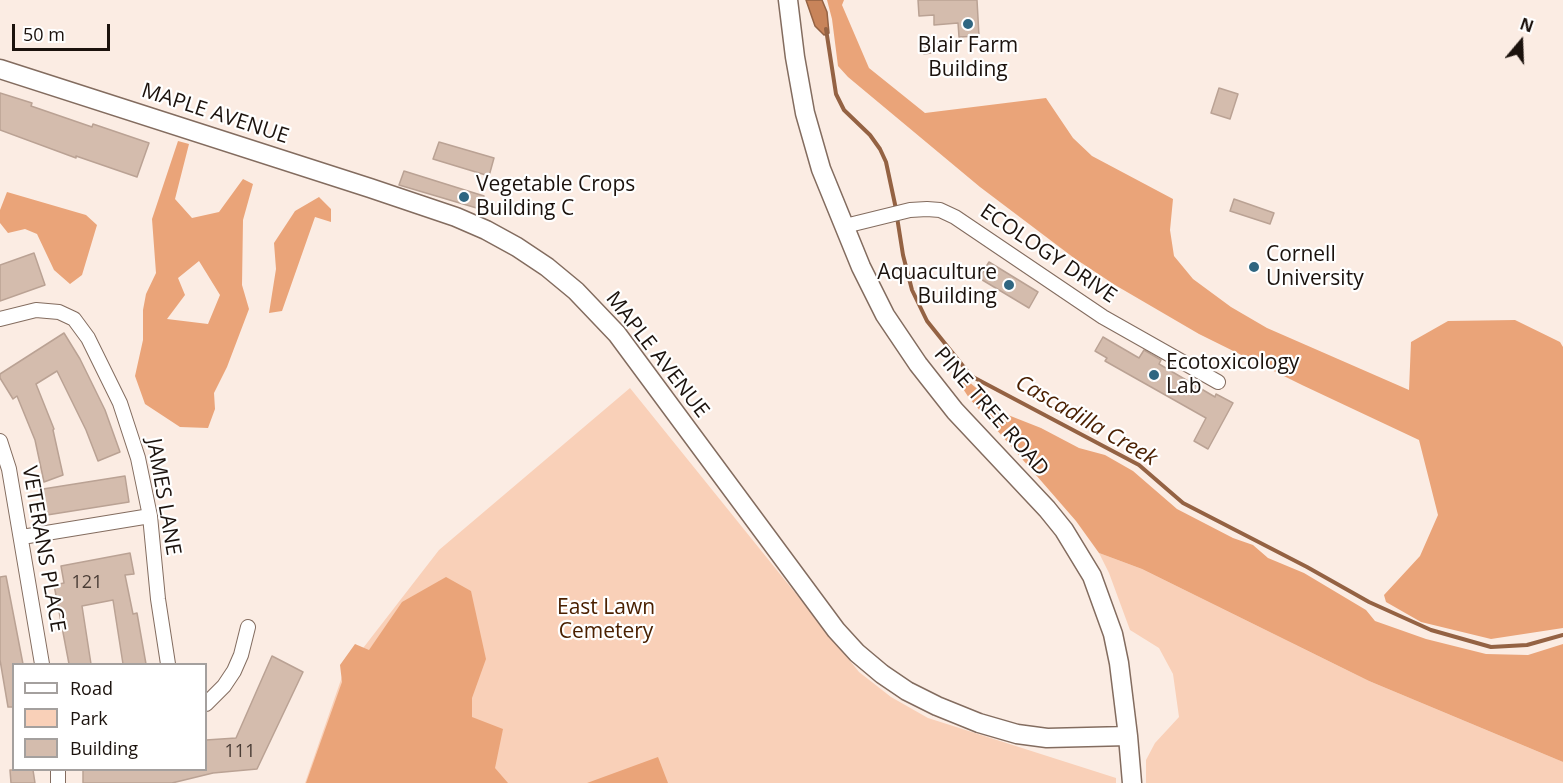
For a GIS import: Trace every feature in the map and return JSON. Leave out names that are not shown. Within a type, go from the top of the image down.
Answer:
[{"type":"street","name":"PINE TREE ROAD","points":[[788,0],[805,113],[821,169],[861,267],[885,315],[918,364],[955,411],[1047,509],[1079,553],[1092,576],[1113,634],[1124,690],[1132,783]]},
{"type":"street","name":"MAPLE AVENUE","points":[[0,69],[381,191],[456,217],[517,247],[547,267],[576,291],[617,334],[836,630],[857,653],[882,674],[907,691],[937,706],[979,723],[1017,734],[1047,738],[1128,736]]},
{"type":"street","name":"ECOLOGY DRIVE","points":[[844,226],[910,210],[927,208],[940,210],[955,217],[1103,317],[1218,382]]},
{"type":"street","name":"JAMES LANE","points":[[0,320],[36,310],[59,312],[74,319],[88,338],[120,403],[138,458],[150,516],[158,599],[168,663]]},
{"type":"street","name":"VETERANS PLACE","points":[[0,441],[9,470],[22,537],[42,663]]},
{"type":"street","points":[[22,537],[150,516]]},
{"type":"street","points":[[207,703],[224,686],[234,671],[241,656],[248,627]]},
{"type":"green space","name":"East Lawn Cemetery","points":[[630,388],[859,672],[891,697],[928,718],[1116,778],[1116,783],[305,783],[343,674],[439,550]]},
{"type":"green space","points":[[1099,553],[1142,569],[1369,681],[1563,762],[1563,783],[1146,783],[1146,760],[1155,743],[1179,717],[1173,674],[1159,648],[1130,630],[1109,573]]},
{"type":"shaded area","points":[[806,0],[822,0],[827,12],[829,33],[824,35],[815,26]]},
{"type":"shaded area","points":[[827,0],[844,0],[842,5],[869,68],[925,113],[1046,98],[1073,138],[1092,156],[1173,199],[1170,230],[1174,256],[1193,279],[1231,307],[1267,328],[1409,390],[1411,342],[1448,321],[1515,320],[1560,342],[1563,347],[1563,628],[1491,639],[1421,622],[1386,602],[1384,595],[1420,556],[1438,515],[1419,440],[1199,334],[1074,258],[980,187],[848,77],[838,66],[832,19]]},
{"type":"shaded area","points":[[178,141],[189,144],[175,199],[192,218],[219,212],[243,179],[253,184],[243,220],[242,285],[249,309],[227,367],[214,393],[215,409],[208,428],[180,427],[145,404],[135,376],[143,340],[143,310],[146,294],[156,273],[152,219]],"holes":[[[199,261],[220,295],[208,324],[167,319],[185,295],[178,278]]]},
{"type":"shaded area","points":[[7,192],[86,215],[97,225],[82,275],[70,284],[54,270],[37,234],[25,229],[8,233],[0,223],[0,210]]},
{"type":"shaded area","points":[[319,197],[331,209],[331,222],[315,217],[282,311],[269,313],[276,269],[274,243],[295,211]]},
{"type":"shaded area","points":[[968,381],[1008,415],[1041,428],[1079,448],[1105,455],[1133,471],[1177,509],[1233,538],[1253,545],[1268,558],[1304,573],[1366,610],[1375,621],[1426,639],[1486,654],[1528,655],[1563,644],[1563,762],[1369,681],[1142,569],[1099,553],[1076,521],[969,398],[960,384]]},
{"type":"shaded area","points":[[446,577],[471,591],[486,659],[472,698],[472,717],[503,729],[495,768],[508,783],[306,783],[342,682],[340,665],[355,644],[369,650],[402,602]]},
{"type":"shaded area","points":[[658,757],[668,783],[587,783]]},
{"type":"building","name":"Blair Farm Building","points":[[918,0],[977,0],[979,36],[959,37],[958,23],[934,25],[934,15],[919,16]]},
{"type":"building","points":[[936,36],[938,52],[924,54],[921,38]]},
{"type":"building","points":[[1219,88],[1238,94],[1230,119],[1211,113]]},
{"type":"building","points":[[0,93],[92,127],[93,124],[149,143],[137,177],[76,156],[76,158],[0,130]]},
{"type":"building","points":[[439,142],[494,158],[489,176],[433,159]]},
{"type":"building","points":[[404,171],[484,196],[480,209],[399,185]]},
{"type":"building","points":[[1234,199],[1274,213],[1270,224],[1230,211]]},
{"type":"building","points":[[34,253],[45,285],[0,301],[0,265]]},
{"type":"building","name":"Aquaculture Building","points":[[989,262],[1038,292],[1029,308],[979,278]]},
{"type":"building","points":[[64,333],[80,359],[105,410],[120,452],[98,461],[86,430],[57,371],[36,384],[54,429],[63,475],[44,482],[35,440],[17,396],[13,399],[0,378],[0,374]]},
{"type":"building","name":"Ecotoxicology Lab","points":[[1103,337],[1139,358],[1144,350],[1161,360],[1159,364],[1215,397],[1216,394],[1233,403],[1208,449],[1194,441],[1206,418],[1105,361],[1107,358],[1095,351]]},
{"type":"building","points":[[125,476],[129,502],[47,515],[43,489]]},
{"type":"building","points":[[130,553],[134,574],[125,575],[133,614],[137,613],[146,663],[123,663],[113,600],[82,606],[91,663],[69,663],[54,585],[64,583],[61,566]]},
{"type":"building","points":[[6,576],[23,663],[12,663],[12,707],[8,707],[0,660],[0,577]]},
{"type":"building","points":[[272,656],[303,672],[257,769],[213,773],[172,783],[83,783],[83,771],[207,771],[207,740],[236,738]]},
{"type":"building","points":[[10,770],[33,771],[35,783],[11,783]]},
{"type":"waterway","name":"Cascadilla Creek","points":[[826,29],[836,94],[844,110],[870,135],[880,149],[886,162],[896,209]]},
{"type":"waterway","name":"Cascadilla Creek","points":[[897,217],[912,290],[927,321],[971,376],[1139,465],[1183,503],[1369,602],[1431,630],[1491,647],[1527,645],[1563,635]]},
{"type":"place","name":"Blair Farm Building","points":[[968,24]]},
{"type":"place","name":"Vegetable Crops Building C","points":[[464,197]]},
{"type":"place","name":"Cornell University","points":[[1254,267]]},
{"type":"place","name":"Aquaculture Building","points":[[1009,285]]},
{"type":"place","name":"Ecotoxicology Lab","points":[[1154,375]]}]
